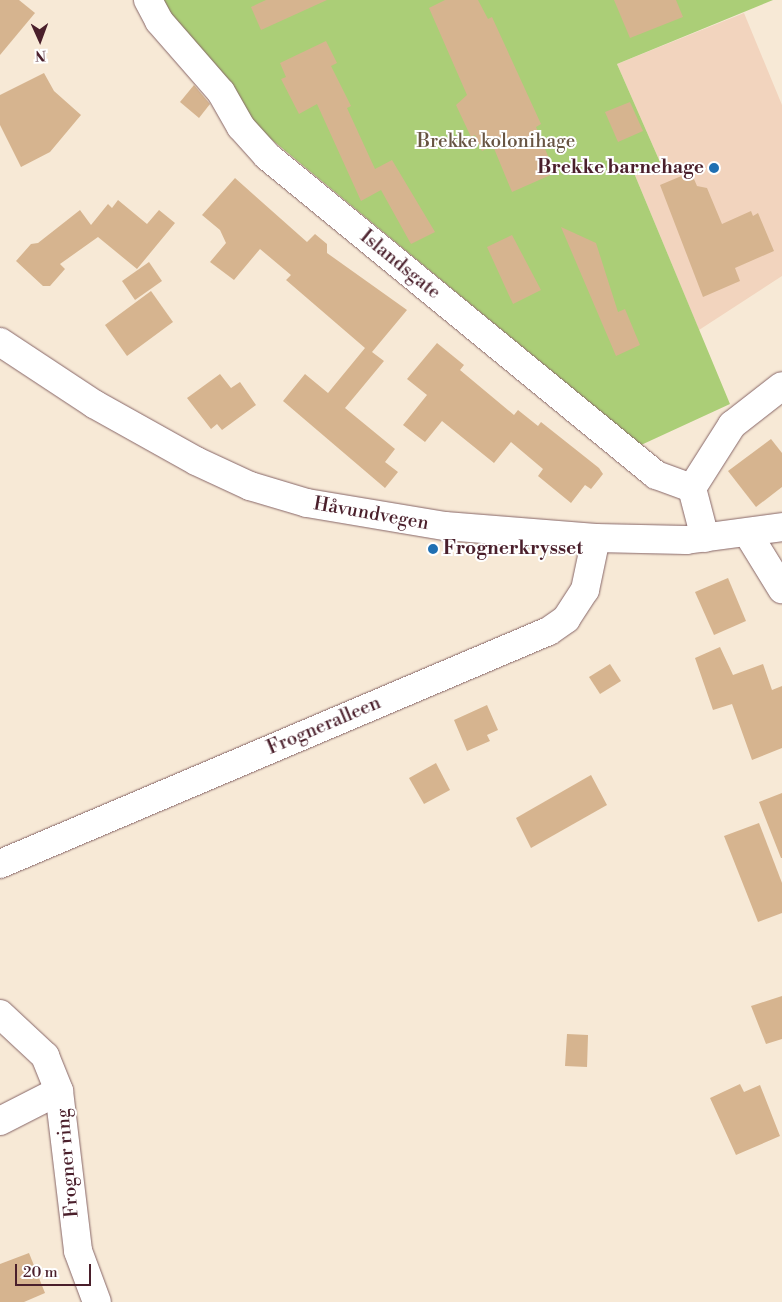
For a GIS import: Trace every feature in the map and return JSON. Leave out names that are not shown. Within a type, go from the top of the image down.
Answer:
[{"type":"street","name":"Islandsgate","points":[[148,0],[267,156],[656,475],[692,488]]},
{"type":"street","name":"Håvundvegen","points":[[0,342],[102,409],[250,486],[307,503],[381,517],[596,538],[705,538],[748,534],[782,527]]},
{"type":"street","points":[[705,538],[692,488],[732,425],[782,386]]},
{"type":"street","points":[[748,534],[782,589]]},
{"type":"street","name":"Frogneralleen","points":[[0,864],[550,631],[566,618],[585,590],[596,538]]},
{"type":"street","name":"Frogner ring","points":[[0,1014],[45,1056],[59,1090],[78,1251],[97,1302]]},
{"type":"street","points":[[0,1121],[59,1090]]},
{"type":"shaded area","name":"Brekke barnehage","points":[[744,13],[782,105],[782,276],[699,330],[634,173],[660,162],[617,64]]},
{"type":"green space","name":"Brekke kolonihage","points":[[161,0],[773,0],[617,64],[660,162],[634,173],[730,404],[641,445],[254,125]]},
{"type":"building","points":[[0,0],[19,0],[35,13],[0,55]]},
{"type":"building","points":[[266,0],[327,0],[261,30],[251,7]]},
{"type":"building","points":[[445,0],[478,0],[488,19],[492,17],[541,124],[536,127],[555,173],[512,192],[493,146],[482,151],[475,135],[471,137],[456,105],[467,95],[429,8]]},
{"type":"building","points":[[614,0],[676,0],[683,17],[630,38]]},
{"type":"building","points":[[326,41],[337,63],[331,66],[351,106],[347,108],[375,169],[392,160],[435,232],[411,244],[381,190],[361,201],[317,104],[299,114],[281,79],[286,77],[280,63]]},
{"type":"building","points":[[44,73],[54,91],[81,115],[50,152],[21,167],[0,125],[0,95]]},
{"type":"building","points":[[194,85],[210,104],[199,118],[180,102]]},
{"type":"building","points":[[630,102],[643,131],[618,142],[605,112]]},
{"type":"building","points":[[691,172],[697,186],[707,188],[722,224],[751,211],[753,216],[758,213],[774,251],[735,268],[740,281],[703,297],[660,185]]},
{"type":"building","points":[[235,178],[307,242],[315,234],[327,244],[327,253],[407,310],[372,352],[384,361],[345,408],[395,449],[385,462],[398,472],[385,488],[283,401],[305,374],[328,393],[365,348],[286,280],[291,275],[260,249],[234,280],[210,262],[226,243],[220,230],[202,215]]},
{"type":"building","points":[[118,200],[147,224],[159,210],[175,223],[137,269],[98,237],[60,264],[65,269],[50,286],[43,286],[16,261],[31,244],[38,243],[80,210],[91,225],[108,204],[112,208]]},
{"type":"building","points":[[561,227],[596,243],[618,312],[625,309],[640,345],[616,356]]},
{"type":"building","points":[[512,235],[541,290],[513,304],[487,247]]},
{"type":"building","points":[[149,262],[162,281],[135,300],[122,281]]},
{"type":"building","points":[[151,291],[173,322],[127,356],[105,325]]},
{"type":"building","points":[[437,343],[464,365],[460,370],[514,415],[518,410],[538,426],[541,422],[599,468],[603,474],[591,489],[585,485],[571,503],[538,476],[543,469],[511,442],[494,463],[442,421],[425,442],[403,425],[427,395],[407,379]]},
{"type":"building","points":[[220,374],[231,388],[240,382],[256,405],[222,430],[217,424],[211,429],[187,398]]},
{"type":"building","points":[[771,439],[782,453],[782,487],[756,507],[728,471]]},
{"type":"building","points":[[728,578],[746,621],[714,635],[695,592]]},
{"type":"building","points":[[720,647],[733,675],[763,664],[772,690],[782,686],[782,748],[752,760],[732,704],[713,710],[695,658]]},
{"type":"building","points":[[610,664],[621,681],[600,694],[589,677]]},
{"type":"building","points":[[487,705],[498,730],[487,735],[490,741],[467,751],[454,720]]},
{"type":"building","points":[[436,763],[450,790],[424,804],[409,778]]},
{"type":"building","points":[[591,775],[607,805],[531,848],[516,818]]},
{"type":"building","points":[[782,793],[782,858],[781,858],[759,802]]},
{"type":"building","points":[[759,823],[782,883],[782,913],[758,922],[724,836]]},
{"type":"building","points":[[782,996],[782,1039],[766,1044],[751,1006]]},
{"type":"building","points":[[567,1034],[588,1035],[587,1067],[565,1066]]},
{"type":"building","points":[[740,1084],[744,1092],[760,1085],[780,1136],[736,1155],[710,1098]]},
{"type":"building","points":[[29,1253],[45,1293],[24,1302],[0,1302],[0,1264]]},
{"type":"place","name":"Brekke barnehage","points":[[714,168]]},
{"type":"place","name":"Frognerkrysset","points":[[433,549]]}]
